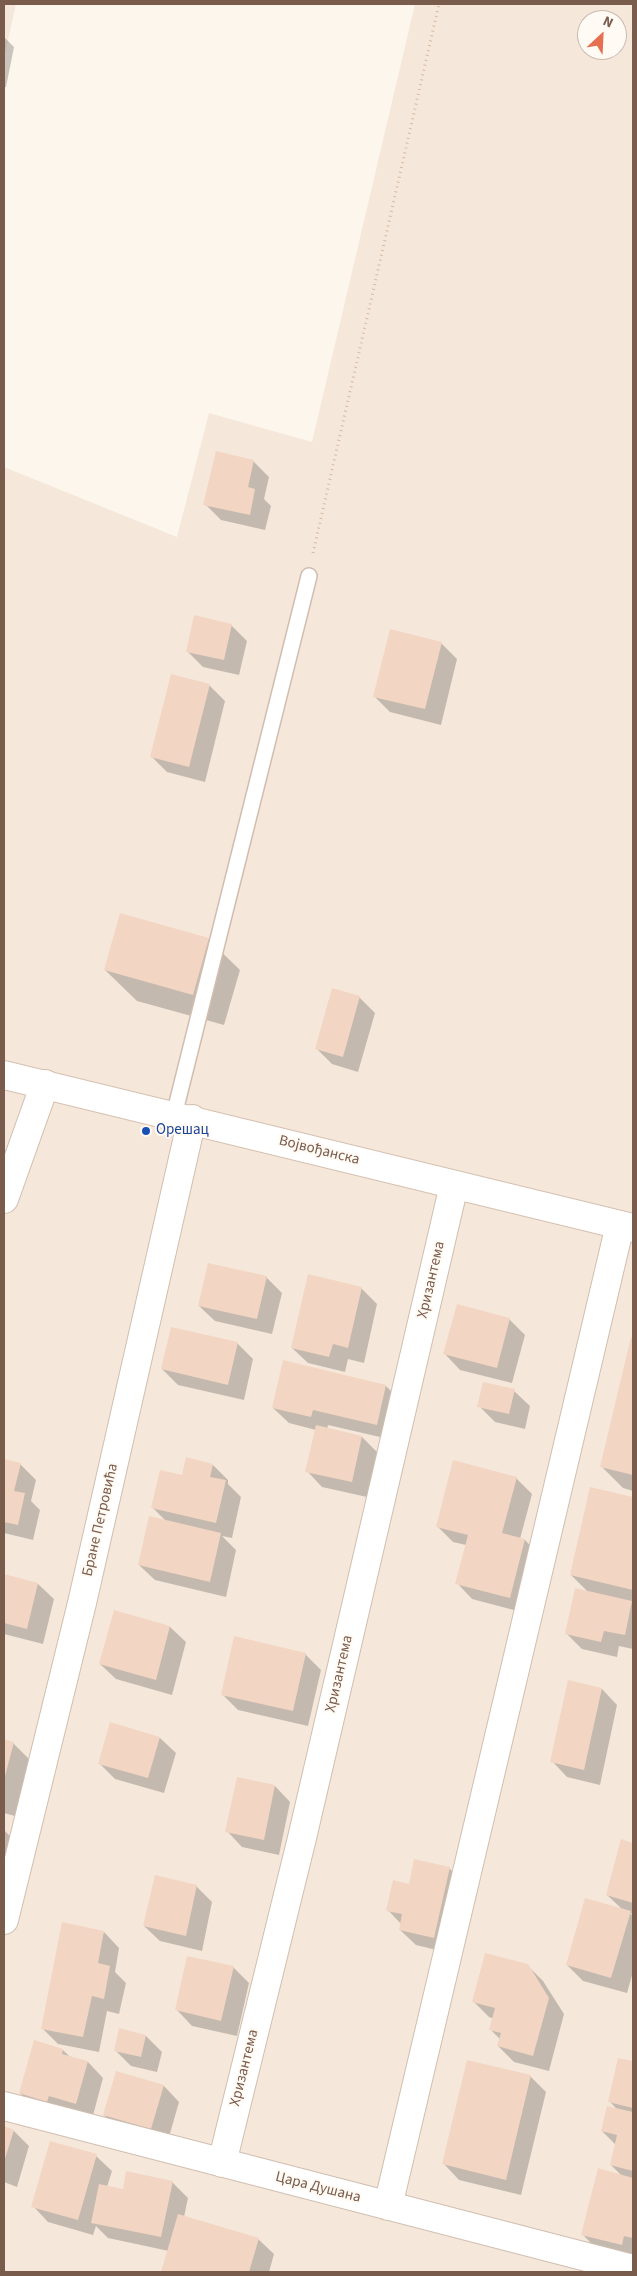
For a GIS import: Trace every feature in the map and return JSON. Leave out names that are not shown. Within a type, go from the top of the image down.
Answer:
[{"type":"street","name":"Војвођанска","points":[[4,1075],[627,1226]]},
{"type":"street","points":[[4,1199],[46,1084]]},
{"type":"street","name":"Бране Петровића","points":[[4,1920],[82,1603],[183,1118]]},
{"type":"street","name":"Хризантема","points":[[222,2163],[302,1838],[454,1185]]},
{"type":"street","points":[[388,2206],[627,1226]]},
{"type":"street","name":"Цара Душана","points":[[4,2106],[633,2269]]},
{"type":"lane","points":[[183,1118],[309,576]]},
{"type":"path","points":[[309,576],[315,539],[439,4]]},
{"type":"shaded area","points":[[4,4],[16,4],[4,58]]},
{"type":"shaded area","points":[[415,4],[633,4],[633,2272],[4,2272],[4,467],[177,537],[209,413],[312,442]]},
{"type":"building","points":[[216,451],[254,460],[248,487],[255,489],[250,515],[203,505]]},
{"type":"building","points":[[194,615],[232,624],[224,660],[186,652]]},
{"type":"building","points":[[390,629],[442,642],[425,709],[373,697]]},
{"type":"building","points":[[171,674],[210,684],[189,767],[150,757]]},
{"type":"building","points":[[120,913],[209,938],[193,995],[104,970]]},
{"type":"building","points":[[332,988],[360,996],[343,1057],[315,1049]]},
{"type":"building","points":[[208,1263],[267,1276],[257,1319],[198,1306]]},
{"type":"building","points":[[308,1274],[362,1287],[348,1348],[333,1344],[329,1357],[291,1348]]},
{"type":"building","points":[[457,1304],[510,1318],[497,1368],[443,1354]]},
{"type":"building","points":[[171,1327],[238,1342],[228,1385],[161,1369]]},
{"type":"building","points":[[631,1337],[633,1338],[633,1475],[600,1467]]},
{"type":"building","points":[[283,1360],[386,1385],[377,1425],[313,1410],[311,1417],[272,1408]]},
{"type":"building","points":[[483,1382],[515,1389],[509,1414],[477,1407]]},
{"type":"building","points":[[316,1425],[362,1436],[352,1482],[305,1472]]},
{"type":"building","points":[[186,1457],[213,1464],[210,1477],[226,1480],[216,1523],[151,1508],[160,1470],[182,1475]]},
{"type":"building","points":[[4,1459],[21,1463],[14,1491],[25,1493],[18,1525],[4,1522]]},
{"type":"building","points":[[453,1460],[517,1477],[502,1533],[525,1539],[510,1598],[455,1584],[468,1535],[436,1527]]},
{"type":"building","points":[[590,1487],[633,1497],[633,1590],[570,1575]]},
{"type":"building","points":[[149,1516],[221,1533],[210,1582],[138,1565]]},
{"type":"building","points":[[4,1574],[38,1583],[27,1629],[4,1623]]},
{"type":"building","points":[[575,1588],[632,1601],[625,1635],[604,1631],[601,1642],[565,1634]]},
{"type":"building","points":[[114,1610],[170,1626],[156,1680],[99,1664]]},
{"type":"building","points":[[234,1636],[306,1653],[293,1711],[221,1695]]},
{"type":"building","points":[[568,1680],[602,1688],[584,1770],[550,1762]]},
{"type":"building","points":[[110,1722],[160,1737],[148,1778],[98,1764]]},
{"type":"building","points":[[4,1739],[14,1742],[4,1780]]},
{"type":"building","points":[[237,1777],[275,1785],[264,1840],[225,1832]]},
{"type":"building","points":[[621,1839],[633,1843],[633,1903],[606,1895]]},
{"type":"building","points":[[414,1859],[450,1867],[434,1938],[399,1930],[402,1914],[386,1911],[393,1880],[409,1884]]},
{"type":"building","points":[[155,1875],[197,1885],[186,1936],[143,1926]]},
{"type":"building","points":[[585,1898],[631,1911],[611,1978],[566,1965]]},
{"type":"building","points":[[62,1922],[104,1931],[98,1963],[110,1966],[104,1999],[92,1996],[83,2037],[41,2029]]},
{"type":"building","points":[[485,1953],[528,1964],[549,1998],[533,2056],[497,2046],[501,2033],[489,2030],[495,2008],[472,2002]]},
{"type":"building","points":[[187,1956],[234,1966],[221,2021],[175,2010]]},
{"type":"building","points":[[119,2028],[146,2035],[141,2057],[114,2051]]},
{"type":"building","points":[[34,2040],[63,2049],[62,2054],[88,2061],[76,2104],[49,2096],[47,2102],[19,2093]]},
{"type":"building","points":[[618,2058],[633,2061],[633,2108],[608,2102]]},
{"type":"building","points":[[467,2060],[531,2075],[506,2180],[442,2164]]},
{"type":"building","points":[[116,2071],[164,2085],[151,2129],[103,2115]]},
{"type":"building","points":[[607,2106],[633,2112],[633,2171],[610,2165],[617,2135],[601,2131]]},
{"type":"building","points":[[4,2126],[14,2130],[4,2162]]},
{"type":"building","points":[[50,2141],[97,2154],[78,2220],[31,2207]]},
{"type":"building","points":[[598,2168],[633,2178],[633,2238],[624,2236],[622,2245],[581,2235]]},
{"type":"building","points":[[126,2171],[173,2181],[161,2237],[91,2223],[99,2184],[123,2189]]},
{"type":"building","points":[[178,2214],[259,2238],[249,2272],[161,2272]]},
{"type":"place","name":"Орешац","points":[[146,1131]]}]
